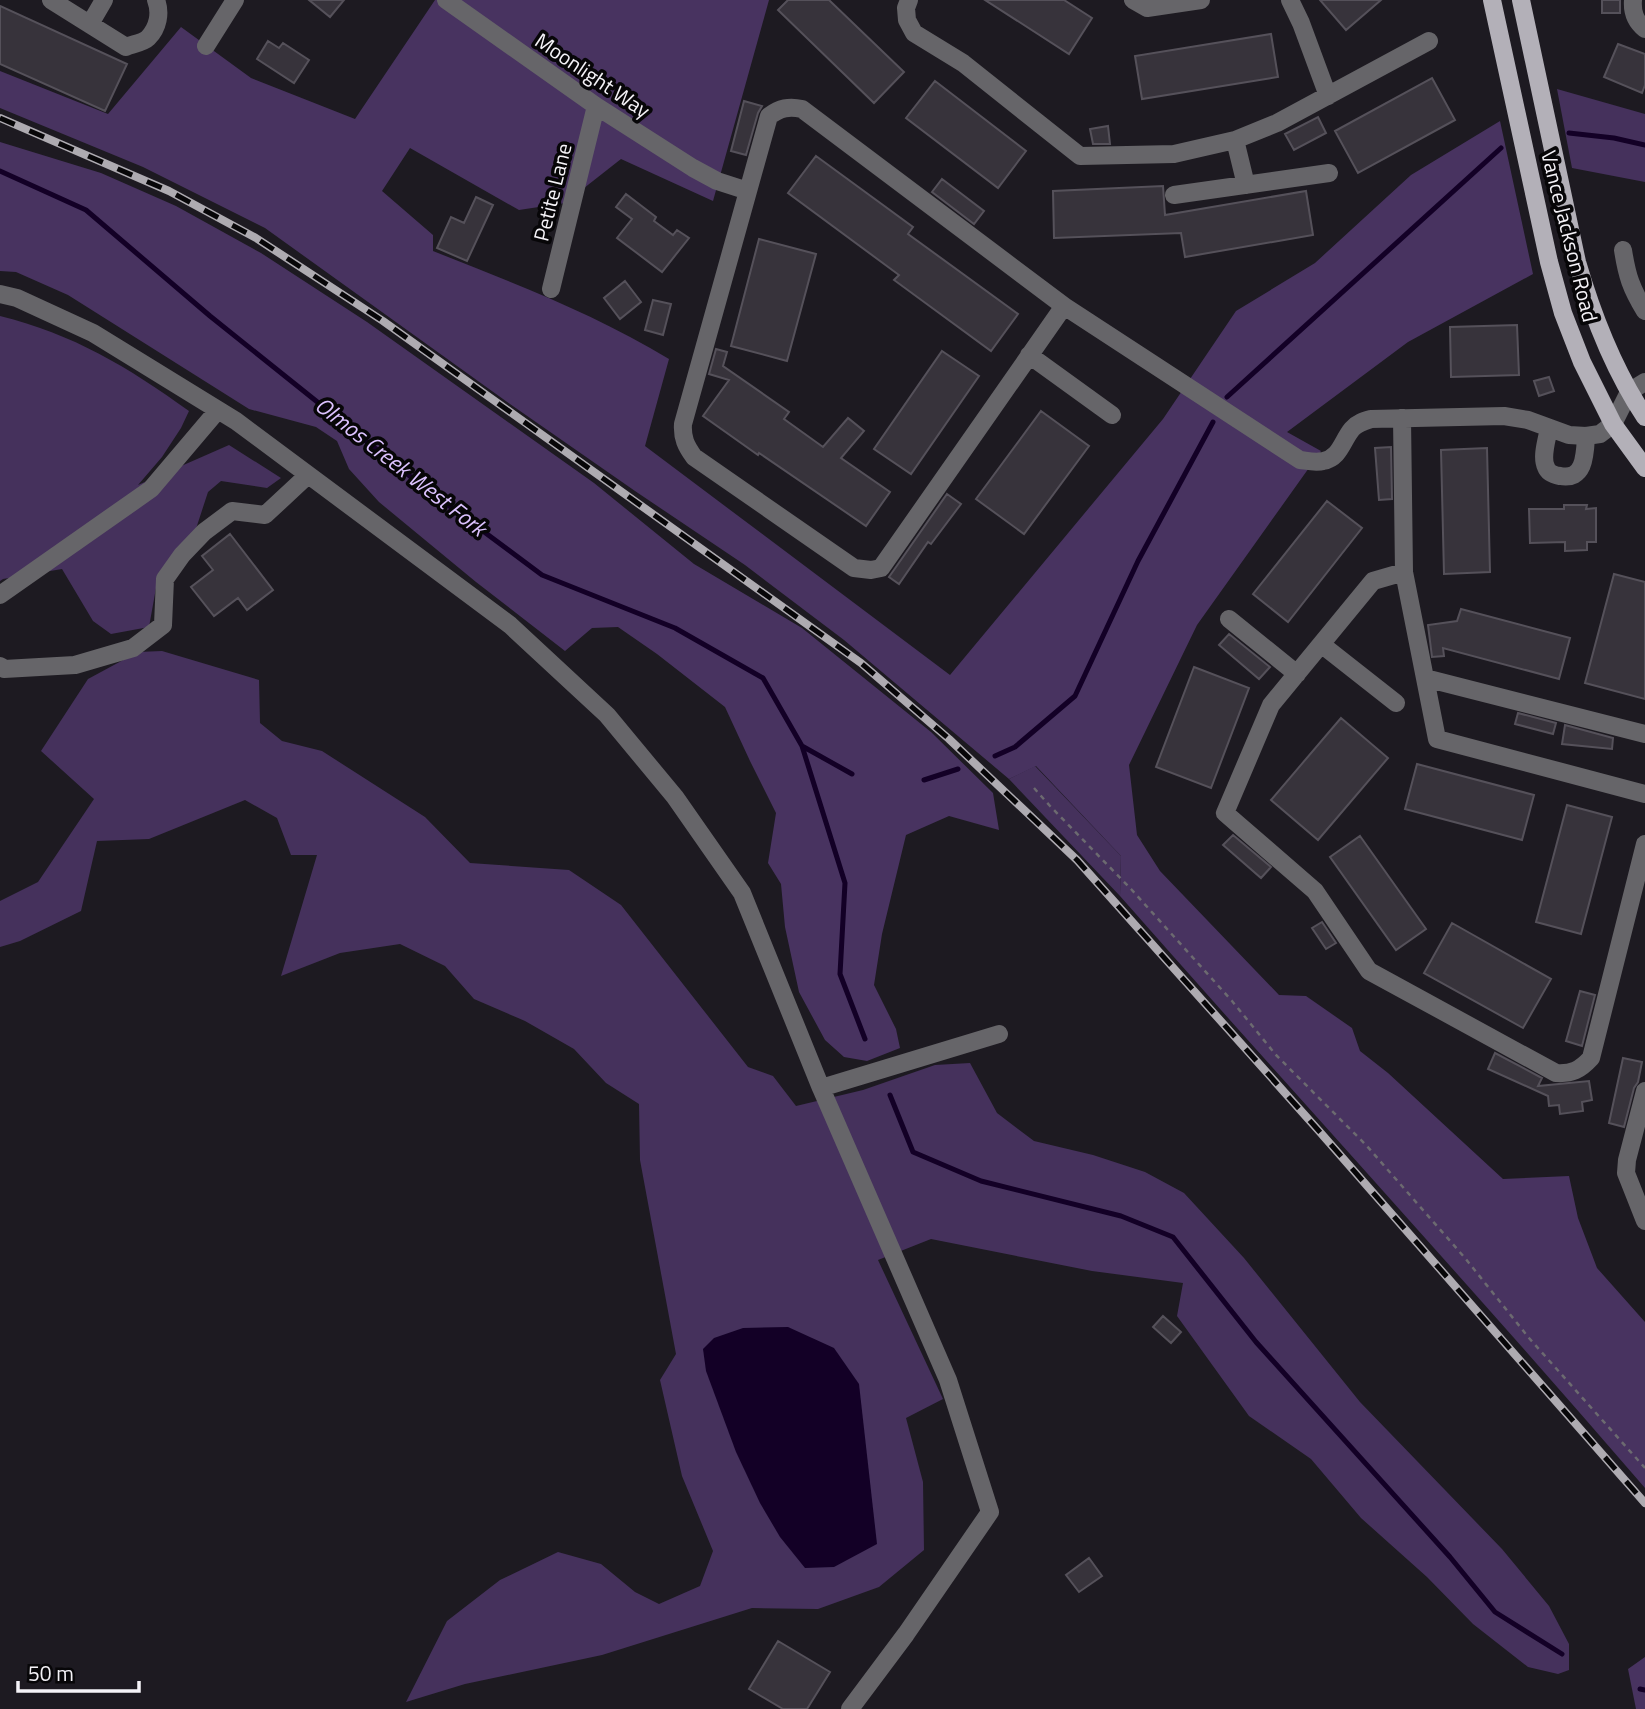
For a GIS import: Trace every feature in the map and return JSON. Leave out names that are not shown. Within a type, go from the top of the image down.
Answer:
[{"type":"main road","name":"Vance Jackson Road","points":[[1492,0],[1549,262],[1563,313],[1582,362],[1614,424],[1645,468]]},
{"type":"main road","name":"Vance Jackson Road","points":[[1521,0],[1577,262],[1589,302],[1610,354],[1645,418]]},
{"type":"street","points":[[51,0],[126,47],[147,39],[158,24],[156,0]]},
{"type":"street","points":[[90,24],[104,0]]},
{"type":"street","points":[[206,46],[235,0]]},
{"type":"street","name":"Moonlight Way","points":[[446,0],[596,106],[692,169],[748,191]]},
{"type":"street","points":[[1133,0],[1147,8],[1201,0]]},
{"type":"street","points":[[1290,0],[1328,96]]},
{"type":"street","points":[[1633,0],[1633,15],[1645,29]]},
{"type":"street","points":[[904,3],[907,20],[914,33],[963,63],[1080,156],[1174,154],[1235,140],[1277,124],[1429,41]]},
{"type":"street","name":"Petite Lane","points":[[551,289],[596,106]]},
{"type":"street","points":[[1064,306],[881,568],[854,568],[694,457],[682,437],[682,424],[769,116],[777,110],[790,107],[802,109],[1064,306],[1300,460],[1317,462],[1331,459],[1353,428],[1371,419],[1504,416],[1528,420],[1569,435],[1586,436],[1600,434],[1614,424],[1645,418]]},
{"type":"street","points":[[1235,140],[1246,185]]},
{"type":"street","points":[[1174,195],[1329,173]]},
{"type":"street","points":[[1623,250],[1633,292],[1645,311]]},
{"type":"street","points":[[6,297],[93,332],[236,421],[510,625],[607,715],[675,797],[743,893],[821,1088],[948,1380],[990,1512],[906,1634],[850,1709]]},
{"type":"street","points":[[1030,355],[1112,415]]},
{"type":"street","points":[[1614,424],[1629,393],[1645,382]]},
{"type":"street","points":[[0,595],[151,489],[218,410]]},
{"type":"street","points":[[1402,418],[1404,572],[1437,739],[1645,794]]},
{"type":"street","points":[[1549,428],[1545,467],[1551,474],[1563,477],[1574,475],[1581,468],[1585,459],[1586,436]]},
{"type":"street","points":[[0,666],[4,669],[75,665],[132,648],[163,625],[165,579],[182,555],[204,532],[232,511],[265,515],[308,475]]},
{"type":"street","points":[[1404,572],[1373,581],[1271,705],[1226,813],[1315,891],[1369,971],[1556,1073],[1570,1074],[1591,1058],[1645,844]]},
{"type":"street","points":[[1229,619],[1297,674]]},
{"type":"street","points":[[1321,644],[1396,703]]},
{"type":"street","points":[[1425,678],[1645,734]]},
{"type":"street","points":[[821,1088],[999,1034]]},
{"type":"street","points":[[1645,1091],[1626,1172],[1645,1221]]},
{"type":"path","points":[[1034,788],[1131,889],[1232,1001],[1276,1055],[1366,1145],[1465,1258],[1529,1338],[1645,1468]]},
{"type":"shaded area","points":[[435,0],[769,0],[713,201],[621,159],[565,203],[519,210],[410,148],[382,191],[433,235],[433,251],[583,313],[669,359],[645,446],[950,675],[1163,419],[1236,311],[1315,263],[1411,175],[1500,121],[1533,274],[1408,342],[1287,432],[1321,451],[1197,625],[1129,765],[1137,835],[1160,871],[1279,995],[1306,996],[1352,1028],[1360,1051],[1388,1073],[1503,1179],[1569,1176],[1578,1218],[1597,1268],[1645,1322],[1645,1488],[1120,896],[1121,856],[1036,766],[1009,779],[844,640],[745,565],[510,404],[265,228],[143,167],[0,108],[0,71],[108,114],[181,27],[251,78],[355,119]]},
{"type":"shaded area","points":[[1557,89],[1645,114],[1645,182],[1572,168]]},
{"type":"shaded area","points":[[0,142],[101,173],[176,206],[261,253],[367,322],[594,483],[694,564],[802,628],[931,732],[993,793],[999,830],[949,816],[906,835],[882,934],[874,985],[896,1029],[900,1048],[867,1061],[844,1057],[825,1040],[799,992],[785,927],[781,884],[768,863],[776,813],[725,707],[618,627],[592,628],[565,651],[379,502],[349,469],[337,441],[316,427],[249,409],[68,295],[16,272],[0,271]]},
{"type":"shaded area","points":[[0,316],[27,323],[76,342],[122,366],[189,411],[162,457],[138,485],[229,445],[281,478],[267,488],[221,481],[208,492],[192,541],[156,588],[149,627],[111,634],[93,621],[62,569],[0,581]]},
{"type":"shaded area","points":[[162,651],[259,680],[260,723],[282,741],[322,751],[425,817],[470,863],[569,870],[621,905],[748,1067],[773,1076],[796,1106],[863,1090],[935,1065],[970,1063],[997,1113],[1034,1141],[1093,1155],[1145,1172],[1184,1193],[1244,1258],[1360,1402],[1502,1549],[1549,1606],[1569,1644],[1569,1670],[1558,1674],[1528,1667],[1473,1624],[1427,1577],[1361,1518],[1311,1459],[1249,1416],[1177,1316],[1183,1283],[1092,1271],[931,1239],[878,1260],[943,1399],[906,1418],[923,1482],[924,1550],[879,1587],[818,1609],[752,1608],[602,1655],[465,1684],[406,1702],[447,1621],[500,1580],[558,1552],[601,1564],[635,1592],[659,1604],[700,1586],[713,1551],[682,1476],[660,1380],[676,1354],[640,1160],[639,1104],[606,1083],[574,1049],[525,1021],[474,999],[445,966],[400,944],[340,953],[281,976],[317,855],[291,855],[277,818],[245,800],[149,839],[97,841],[81,911],[20,941],[0,947],[0,901],[38,882],[94,799],[41,751],[88,679],[138,652]]},
{"type":"shaded area","points":[[1035,766],[1121,856],[1120,896],[1009,779]]},
{"type":"shaded area","points":[[788,1327],[834,1348],[859,1384],[877,1544],[834,1567],[805,1568],[780,1537],[760,1503],[736,1452],[706,1371],[703,1349],[714,1338],[743,1328]]},
{"type":"shaded area","points":[[1645,1657],[1645,1709],[1636,1709],[1628,1669]]},
{"type":"building","points":[[309,0],[344,0],[330,17]]},
{"type":"building","points":[[788,0],[829,0],[904,72],[874,103],[778,10]]},
{"type":"building","points":[[985,0],[1064,0],[1092,18],[1069,54]]},
{"type":"building","points":[[1320,0],[1381,0],[1346,30]]},
{"type":"building","points":[[1602,0],[1620,0],[1620,13],[1602,13]]},
{"type":"building","points":[[0,6],[127,64],[105,111],[0,64]]},
{"type":"building","points":[[1271,34],[1278,77],[1142,99],[1135,56]]},
{"type":"building","points":[[268,41],[279,48],[283,43],[309,60],[294,83],[257,59]]},
{"type":"building","points":[[1618,44],[1645,54],[1645,85],[1642,93],[1604,77]]},
{"type":"building","points":[[1432,78],[1455,120],[1358,173],[1335,131]]},
{"type":"building","points":[[935,81],[1026,151],[998,188],[906,118]]},
{"type":"building","points":[[744,101],[762,106],[746,155],[731,151]]},
{"type":"building","points":[[1318,117],[1326,133],[1294,150],[1285,134]]},
{"type":"building","points":[[1108,126],[1110,144],[1093,144],[1090,129]]},
{"type":"building","points":[[816,156],[913,227],[908,234],[1018,314],[991,351],[894,280],[899,275],[788,193]]},
{"type":"building","points":[[942,179],[984,211],[974,224],[932,192]]},
{"type":"building","points":[[1163,186],[1165,215],[1306,191],[1313,235],[1185,257],[1181,233],[1054,238],[1053,191]]},
{"type":"building","points":[[626,194],[656,217],[654,221],[673,235],[677,230],[689,238],[662,272],[617,238],[632,219],[616,207]]},
{"type":"building","points":[[476,197],[493,205],[467,261],[437,248],[451,217],[464,223]]},
{"type":"building","points":[[759,239],[816,254],[787,361],[731,346]]},
{"type":"building","points":[[625,281],[641,302],[620,319],[604,298]]},
{"type":"building","points":[[653,300],[671,304],[663,335],[645,330]]},
{"type":"building","points":[[1517,325],[1519,375],[1451,377],[1450,327]]},
{"type":"building","points":[[716,349],[727,352],[723,366],[789,412],[784,419],[823,447],[848,418],[864,431],[841,458],[890,492],[866,526],[703,416],[729,380],[709,374]]},
{"type":"building","points":[[942,351],[979,376],[911,474],[874,449]]},
{"type":"building","points":[[1549,377],[1554,391],[1539,396],[1534,381]]},
{"type":"building","points":[[1041,411],[1089,446],[1024,534],[976,499]]},
{"type":"building","points":[[1391,447],[1392,499],[1379,500],[1375,448]]},
{"type":"building","points":[[1487,448],[1490,572],[1444,574],[1441,450]]},
{"type":"building","points":[[947,494],[961,504],[931,544],[928,542],[899,584],[889,577]]},
{"type":"building","points":[[1327,501],[1362,528],[1288,622],[1253,594]]},
{"type":"building","points":[[1564,505],[1587,505],[1586,509],[1596,508],[1596,542],[1587,542],[1587,550],[1565,551],[1565,542],[1530,543],[1529,509],[1564,509]]},
{"type":"building","points":[[230,534],[273,590],[247,610],[238,598],[214,616],[191,587],[213,570],[202,556]]},
{"type":"building","points":[[1614,574],[1645,582],[1645,699],[1585,683]]},
{"type":"building","points":[[1461,609],[1570,638],[1559,679],[1443,648],[1444,656],[1432,657],[1428,625],[1457,621]]},
{"type":"building","points":[[1229,634],[1270,667],[1259,679],[1219,645]]},
{"type":"building","points":[[1194,667],[1249,688],[1211,788],[1156,767]]},
{"type":"building","points":[[1518,713],[1556,723],[1553,734],[1515,724]]},
{"type":"building","points":[[1341,718],[1388,758],[1318,840],[1271,800]]},
{"type":"building","points":[[1565,725],[1613,738],[1612,749],[1562,744]]},
{"type":"building","points":[[1417,764],[1534,795],[1522,840],[1405,809]]},
{"type":"building","points":[[1567,805],[1612,817],[1581,934],[1536,922]]},
{"type":"building","points":[[1233,835],[1271,867],[1261,878],[1223,845]]},
{"type":"building","points":[[1360,836],[1426,929],[1396,950],[1330,857]]},
{"type":"building","points":[[1322,922],[1336,943],[1326,949],[1312,928]]},
{"type":"building","points":[[1452,923],[1551,979],[1523,1028],[1424,973]]},
{"type":"building","points":[[1580,991],[1595,995],[1582,1046],[1566,1041]]},
{"type":"building","points":[[1495,1053],[1542,1078],[1538,1086],[1589,1081],[1592,1100],[1582,1102],[1583,1111],[1560,1114],[1559,1105],[1549,1106],[1548,1096],[1488,1069]]},
{"type":"building","points":[[1623,1058],[1642,1062],[1624,1127],[1609,1123]]},
{"type":"building","points":[[1163,1316],[1181,1332],[1171,1343],[1153,1327]]},
{"type":"building","points":[[1089,1558],[1102,1576],[1079,1592],[1066,1575]]},
{"type":"building","points":[[778,1641],[830,1672],[807,1709],[783,1709],[749,1689]]},
{"type":"waterway","points":[[1569,133],[1645,145]]},
{"type":"waterway","points":[[1227,397],[1501,148]]},
{"type":"waterway","name":"Olmos Creek West Fork","points":[[0,171],[86,210],[210,316],[421,485],[542,575],[675,628],[763,678],[802,746],[845,883],[840,974],[865,1039]]},
{"type":"waterway","points":[[995,756],[1015,747],[1075,696],[1138,561],[1213,422]]},
{"type":"waterway","points":[[802,746],[852,774]]},
{"type":"waterway","points":[[924,780],[958,769]]},
{"type":"waterway","points":[[890,1095],[913,1152],[981,1181],[1121,1216],[1173,1237],[1256,1342],[1450,1557],[1495,1612],[1562,1654]]},
{"type":"waterway","points":[[1640,1689],[1645,1690]]},
{"type":"railway","points":[[0,118],[169,191],[256,238],[383,321],[861,663],[949,739],[1077,860],[1645,1503]]}]
